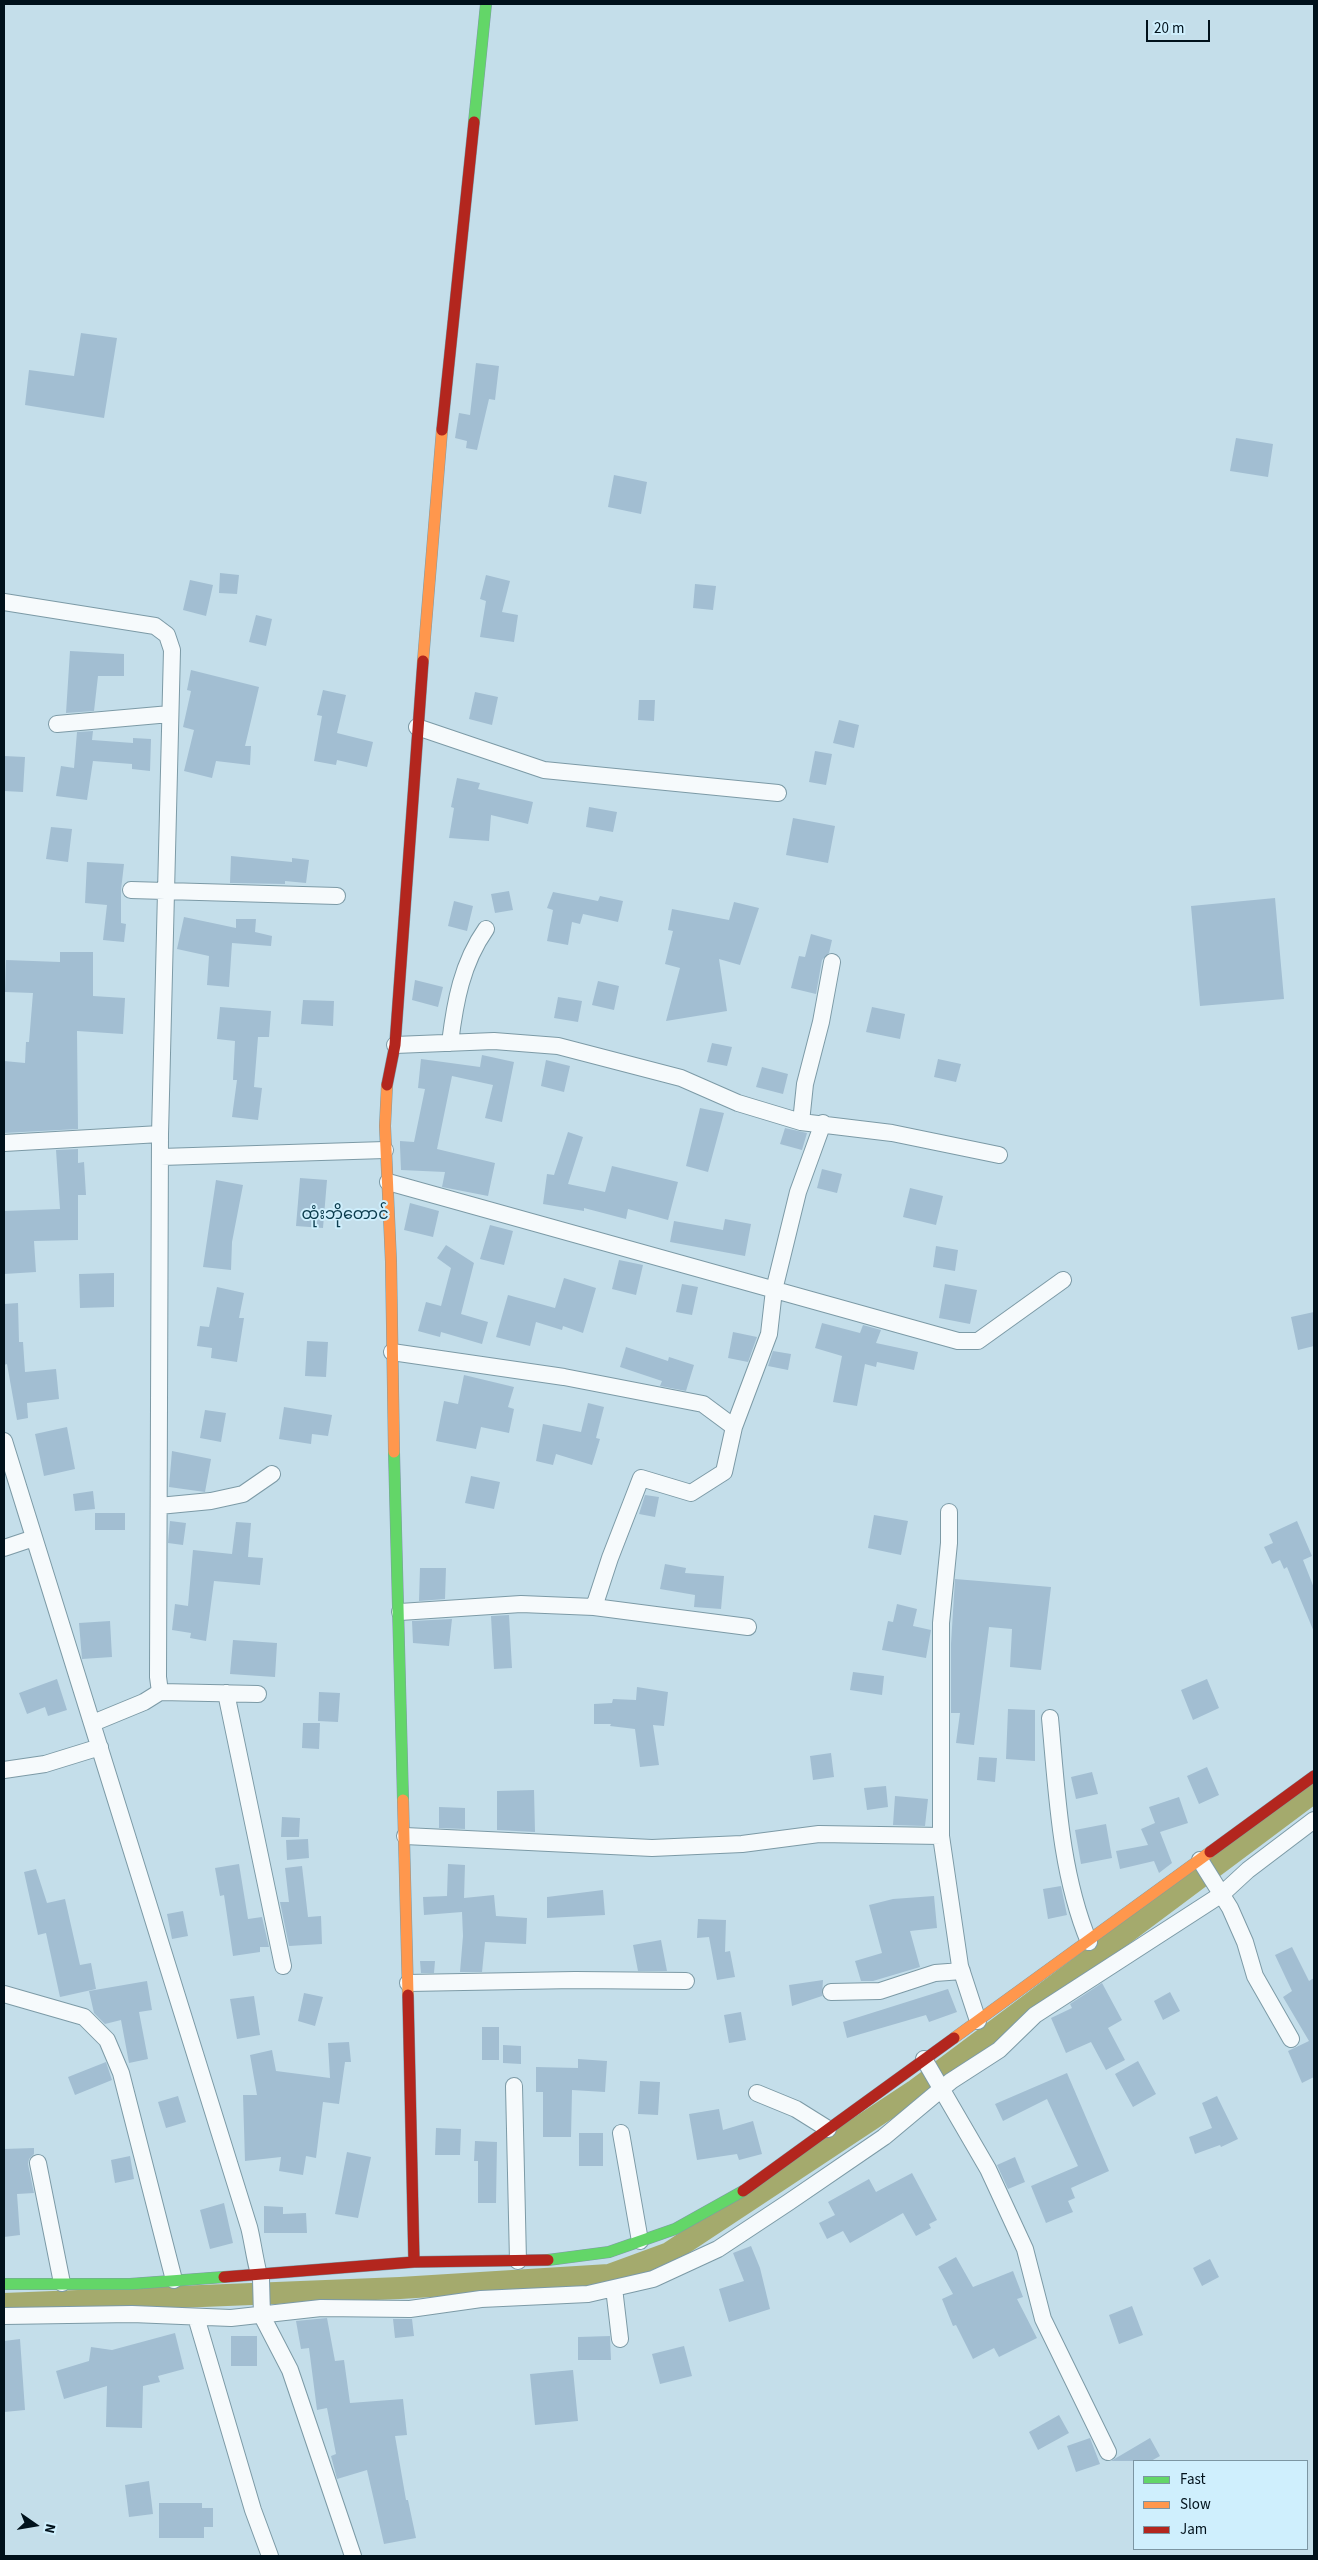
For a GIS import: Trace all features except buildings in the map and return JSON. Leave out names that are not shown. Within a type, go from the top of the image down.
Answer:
[{"type":"street","points":[[414,2262],[400,1612],[392,1352],[393,1275],[388,1182],[379,1151],[388,1068],[395,1045],[417,726],[442,429],[486,4]]},
{"type":"street","points":[[4,602],[155,626],[167,634],[172,650],[160,1134],[158,1677],[160,1692]]},
{"type":"street","points":[[57,724],[170,714]]},
{"type":"street","points":[[417,726],[544,770],[778,793]]},
{"type":"street","points":[[131,890],[337,896]]},
{"type":"street","points":[[450,1042],[456,994],[475,944],[486,929]]},
{"type":"street","points":[[801,1122],[805,1084],[822,1022],[832,962]]},
{"type":"street","points":[[395,1045],[494,1041],[558,1046],[681,1078],[738,1103],[801,1122],[823,1123],[892,1133],[1000,1155]]},
{"type":"street","points":[[594,1607],[610,1558],[641,1478],[691,1493],[724,1472],[734,1427],[769,1334],[774,1290],[798,1192],[823,1123]]},
{"type":"street","points":[[4,1143],[160,1134]]},
{"type":"street","points":[[161,1158],[379,1151]]},
{"type":"street","points":[[388,1182],[958,1341],[978,1341],[1063,1280]]},
{"type":"street","points":[[392,1352],[564,1377],[703,1404],[734,1427]]},
{"type":"street","points":[[4,1442],[249,2227],[256,2251],[262,2310],[290,2370],[353,2556]]},
{"type":"street","points":[[159,1506],[210,1501],[243,1494],[272,1474]]},
{"type":"street","points":[[949,1512],[950,1543],[941,1623],[941,1836],[946,1884],[962,1971],[978,2021]]},
{"type":"street","points":[[4,1548],[34,1538]]},
{"type":"street","points":[[400,1612],[521,1604],[594,1607],[748,1627]]},
{"type":"street","points":[[93,1724],[144,1702],[160,1692],[258,1694]]},
{"type":"street","points":[[226,1693],[283,1966]]},
{"type":"street","points":[[1050,1718],[1060,1831],[1079,1919],[1089,1942]]},
{"type":"street","points":[[4,1770],[45,1764],[100,1747]]},
{"type":"street","points":[[4,2284],[61,2277],[104,2284],[130,2284],[259,2276],[414,2262],[518,2261],[609,2252],[675,2229],[738,2194],[925,2062],[978,2021],[1203,1864],[1314,1776]]},
{"type":"street","points":[[4,2316],[132,2314],[231,2318],[262,2310],[321,2308],[410,2309],[481,2299],[588,2294],[653,2279],[718,2249],[884,2137],[938,2087],[999,2050],[1035,2015],[1248,1870],[1314,1820]]},
{"type":"street","points":[[405,1836],[652,1848],[742,1844],[819,1834],[941,1836]]},
{"type":"street","points":[[1203,1864],[1219,1888],[1245,1942],[1255,1976],[1290,2039]]},
{"type":"street","points":[[831,1992],[880,1991],[935,1974],[962,1971]]},
{"type":"street","points":[[408,1983],[575,1980],[686,1981]]},
{"type":"street","points":[[4,1994],[84,2017],[107,2040],[121,2073],[174,2280]]},
{"type":"street","points":[[925,2062],[988,2169],[1025,2248],[1042,2319],[1108,2452]]},
{"type":"street","points":[[514,2086],[518,2261]]},
{"type":"street","points":[[757,2093],[796,2109],[828,2129]]},
{"type":"street","points":[[621,2133],[640,2241]]},
{"type":"street","points":[[38,2163],[58,2254],[61,2277]]},
{"type":"street","points":[[614,2288],[620,2339]]},
{"type":"street","points":[[196,2317],[252,2510],[270,2556]]},
{"type":"waterway","points":[[4,2304],[400,2288],[609,2275],[669,2253],[914,2091],[1314,1792]]},
{"type":"traffic: fast","points":[[474,122],[486,4]]},
{"type":"traffic: fast","points":[[394,1452],[403,1800]]},
{"type":"traffic: fast","points":[[548,2260],[609,2252],[675,2229],[743,2191]]},
{"type":"traffic: fast","points":[[4,2284],[130,2284],[224,2277]]},
{"type":"traffic: slow","points":[[423,661],[442,430]]},
{"type":"traffic: slow","points":[[387,1085],[385,1126],[391,1262],[394,1452]]},
{"type":"traffic: slow","points":[[403,1800],[408,1995]]},
{"type":"traffic: slow","points":[[954,2038],[1210,1852]]},
{"type":"traffic: jam","points":[[442,430],[474,122]]},
{"type":"traffic: jam","points":[[387,1085],[395,1045],[423,661]]},
{"type":"traffic: jam","points":[[1210,1852],[1314,1776]]},
{"type":"traffic: jam","points":[[408,1995],[414,2262]]},
{"type":"traffic: jam","points":[[743,2191],[954,2038]]},
{"type":"traffic: jam","points":[[224,2277],[414,2262],[548,2260]]},
{"type":"district","name":"ထုံးဘိုတောင်","points":[[345,1215]]}]
